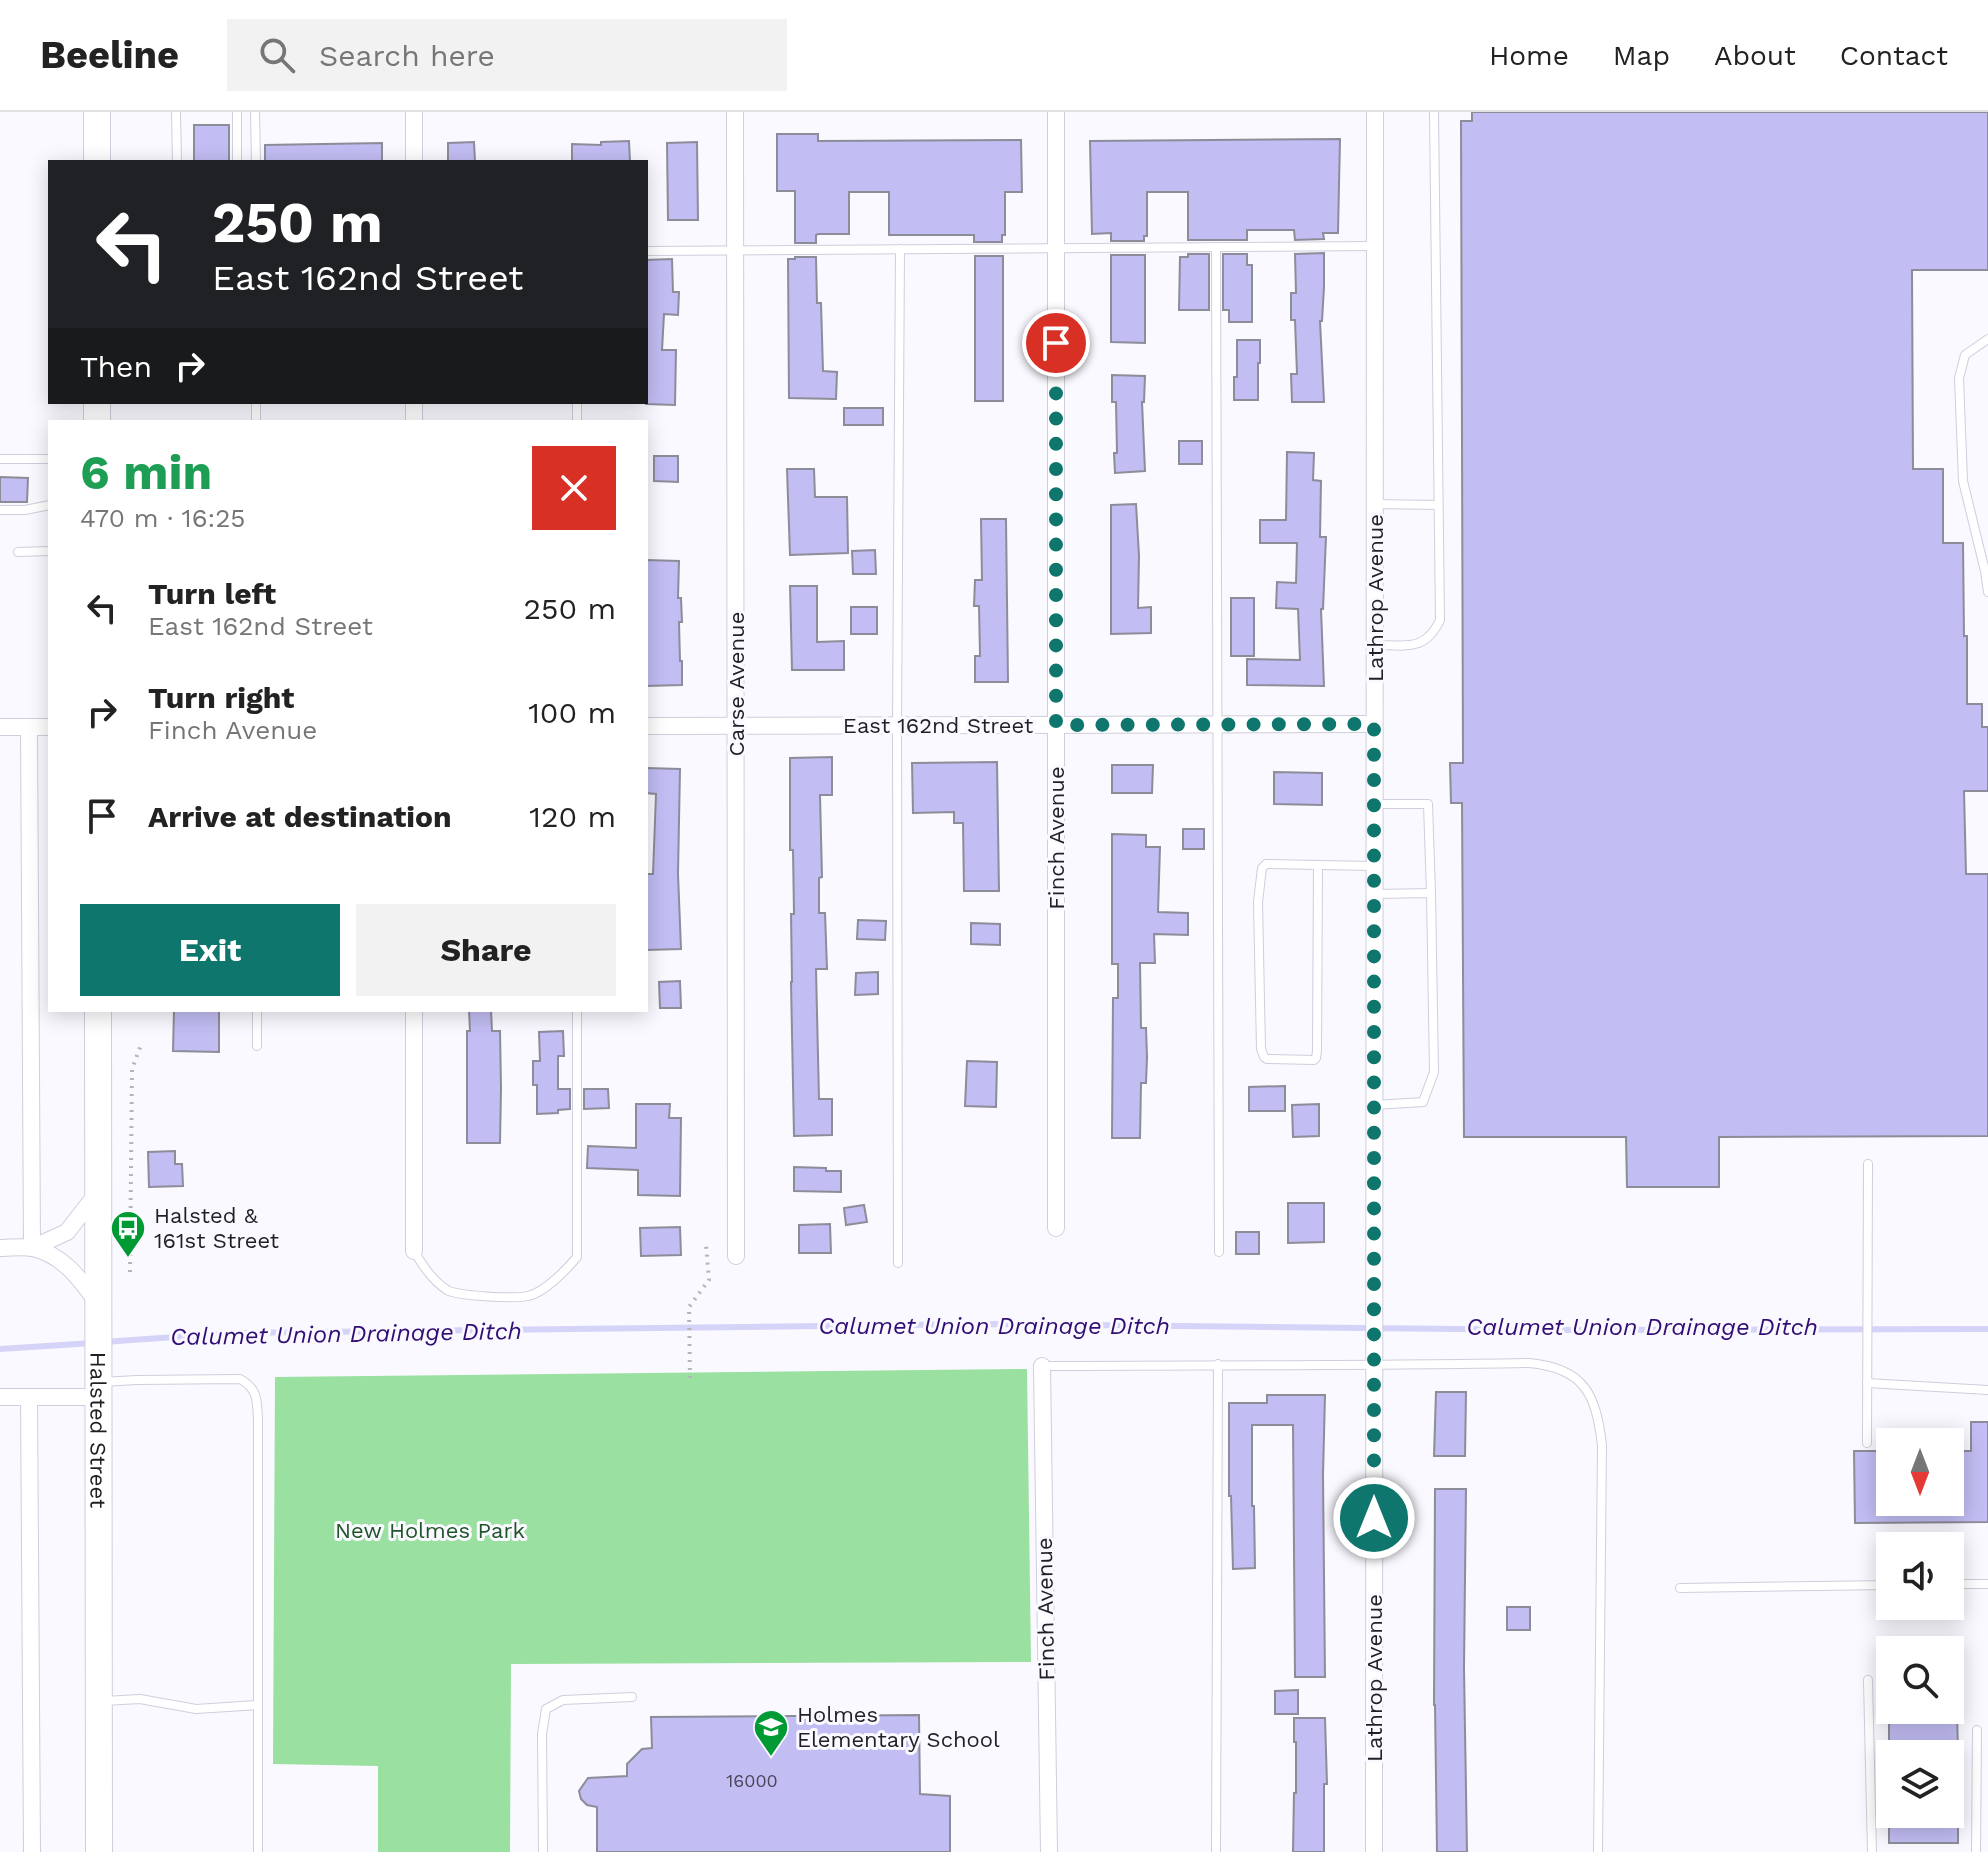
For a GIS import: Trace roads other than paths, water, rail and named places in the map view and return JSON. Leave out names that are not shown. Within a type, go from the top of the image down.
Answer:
[{"type":"main road","points":[[97,112],[97,160]]},
{"type":"main road","name":"Halsted Street","points":[[98,1012],[99,1852]]},
{"type":"street","points":[[414,112],[414,160]]},
{"type":"street","name":"Carse Avenue","points":[[735,112],[736,1256]]},
{"type":"street","name":"Finch Avenue","points":[[1056,112],[1056,1228]]},
{"type":"street","name":"Lathrop Avenue","points":[[1374,1852],[1375,112]]},
{"type":"street","name":"East 162nd Street","points":[[648,726],[1374,724]]},
{"type":"street","points":[[0,727],[48,727]]},
{"type":"street","points":[[29,727],[32,1248]]},
{"type":"street","points":[[414,1012],[414,1251]]},
{"type":"street","points":[[32,1248],[67,1232],[98,1192]]},
{"type":"street","points":[[0,1248],[32,1248],[48,1254],[74,1271],[98,1303]]},
{"type":"street","name":"Finch Avenue","points":[[1042,1366],[1049,1852]]},
{"type":"street","points":[[0,1397],[98,1389]]},
{"type":"street","points":[[29,1397],[32,1852]]},
{"type":"lane","points":[[176,112],[177,160]]},
{"type":"lane","points":[[237,112],[237,160]]},
{"type":"lane","points":[[255,112],[256,160]]},
{"type":"lane","points":[[1375,645],[1419,644],[1432,636],[1440,620],[1434,112]]},
{"type":"lane","points":[[648,251],[1375,246]]},
{"type":"lane","points":[[1216,247],[1219,1252]]},
{"type":"lane","points":[[898,1263],[900,249]]},
{"type":"lane","points":[[1988,339],[1965,355],[1959,378],[1963,481],[1988,592]]},
{"type":"lane","points":[[0,459],[48,459]]},
{"type":"lane","points":[[1375,504],[1438,505]]},
{"type":"lane","points":[[0,510],[48,505]]},
{"type":"lane","points":[[18,552],[48,551]]},
{"type":"lane","points":[[1374,804],[1428,804],[1434,1072],[1423,1102],[1374,1105]]},
{"type":"lane","points":[[1318,865],[1316,1058],[1267,1059],[1261,1049],[1258,902],[1262,868],[1266,864],[1375,866]]},
{"type":"lane","points":[[1375,894],[1431,893]]},
{"type":"lane","points":[[257,1012],[257,1046]]},
{"type":"lane","points":[[414,1251],[427,1273],[449,1292],[493,1297],[531,1296],[562,1275],[577,1257],[577,1012]]},
{"type":"lane","points":[[1867,1443],[1868,1164]]},
{"type":"lane","points":[[1042,1366],[1529,1363],[1545,1365],[1579,1380],[1592,1398],[1602,1445],[1598,1852]]},
{"type":"lane","points":[[1216,1852],[1218,1364]]},
{"type":"lane","points":[[98,1389],[137,1380],[240,1379],[250,1385],[254,1392],[258,1420],[258,1852]]},
{"type":"lane","points":[[1867,1383],[1988,1390]]},
{"type":"lane","points":[[1964,1584],[1988,1584]]},
{"type":"lane","points":[[1680,1588],[1876,1585]]},
{"type":"lane","points":[[1868,1680],[1872,1852]]},
{"type":"lane","points":[[543,1852],[542,1734],[546,1709],[563,1700],[632,1697]]},
{"type":"lane","points":[[99,1701],[140,1699],[196,1709],[258,1705]]},
{"type":"lane","points":[[1976,1852],[1977,1730]]},
{"type":"waterway","name":"Calumet Union Drainage Ditch","points":[[104,1342],[232,1333],[985,1324],[1541,1330],[1988,1329]]},
{"type":"waterway","name":"Calumet Union Drainage Ditch","points":[[0,1349],[93,1343]]},
{"type":"place","name":"Halsted & 161st Street","points":[[128,1259]]},
{"type":"place","name":"Holmes Elementary School","points":[[771,1758]]},
{"type":"park label","name":"New Holmes Park","points":[[430,1530]]}]
